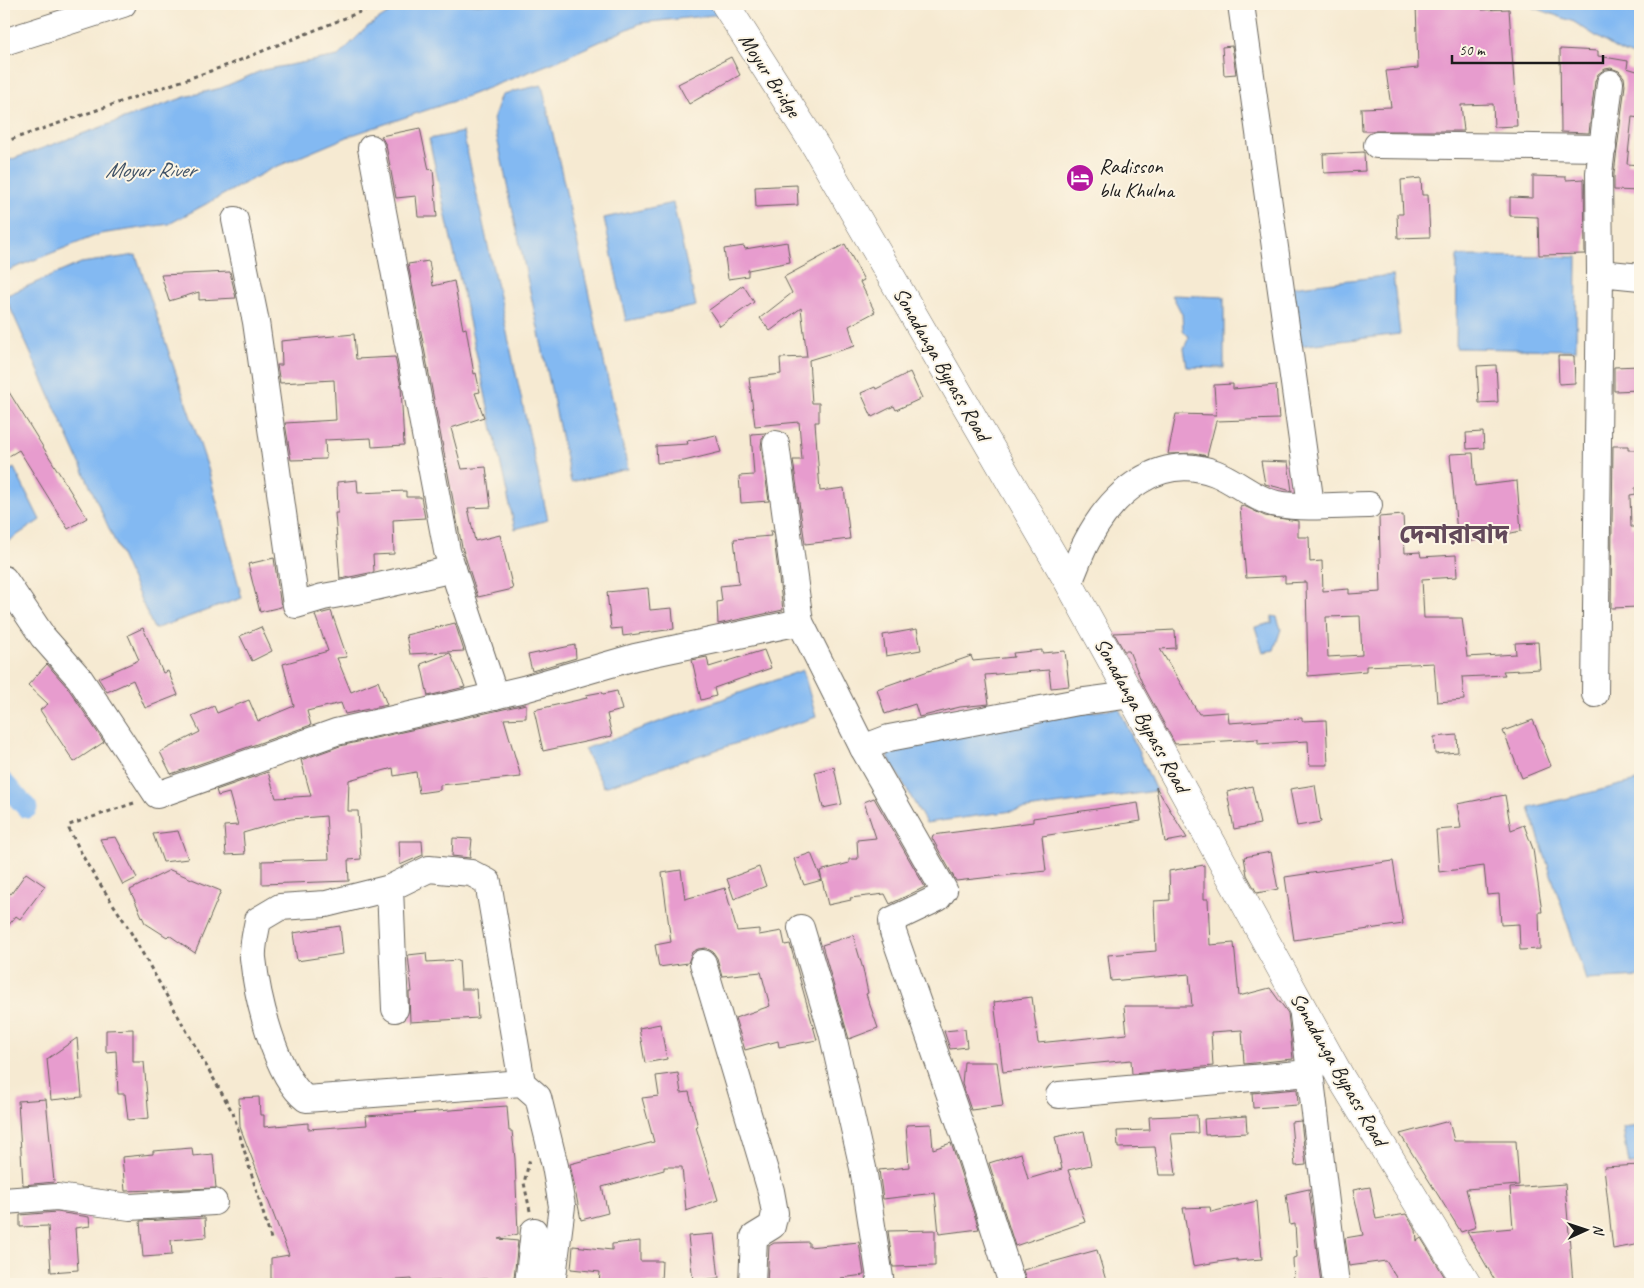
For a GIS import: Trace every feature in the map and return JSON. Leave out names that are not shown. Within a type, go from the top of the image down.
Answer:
[{"type":"main road","name":"Moyur Bridge","points":[[724,4],[816,147]]},
{"type":"main road","name":"Sonadanga Bypass Road","points":[[816,147],[1069,583],[1341,1078],[1467,1284]]},
{"type":"street","points":[[4,42],[123,4]]},
{"type":"street","points":[[1242,4],[1311,505]]},
{"type":"street","points":[[1595,694],[1600,174],[1610,83]]},
{"type":"street","points":[[1376,145],[1602,148]]},
{"type":"street","points":[[371,148],[447,551],[496,696]]},
{"type":"street","points":[[235,220],[256,322],[296,605],[323,597],[453,569]]},
{"type":"street","points":[[1600,273],[1640,277]]},
{"type":"street","points":[[776,444],[800,622],[864,748],[944,890],[938,898],[892,920],[893,932],[967,1144],[1012,1284]]},
{"type":"street","points":[[1069,583],[1087,540],[1108,509],[1133,485],[1154,472],[1181,466],[1215,473],[1276,504],[1369,505]]},
{"type":"street","points":[[4,580],[43,637],[80,679],[157,795],[336,732],[496,696],[635,657],[800,622]]},
{"type":"street","points":[[864,748],[889,738],[1078,702],[1131,696]]},
{"type":"street","points":[[522,1083],[306,1099],[295,1091],[266,1026],[253,956],[258,920],[280,907],[326,904],[390,888],[429,869],[471,873],[488,882],[522,1083],[538,1098],[562,1206],[552,1284]]},
{"type":"street","points":[[390,888],[395,1009]]},
{"type":"street","points":[[801,928],[832,1032],[863,1168],[881,1284]]},
{"type":"street","points":[[704,963],[776,1213],[772,1226],[754,1237],[752,1284]]},
{"type":"street","points":[[1302,1005],[1336,1284]]},
{"type":"street","points":[[1059,1095],[1309,1073]]},
{"type":"street","points":[[4,1201],[57,1197],[130,1207],[214,1202]]},
{"type":"street","points":[[528,1284],[534,1231]]},
{"type":"path","points":[[4,142],[228,65],[380,4]]},
{"type":"path","points":[[157,795],[69,825],[69,829],[87,864],[126,924],[233,1113],[271,1239]]},
{"type":"path","points":[[534,1231],[524,1182],[528,1161],[547,1136]]},
{"type":"water","name":"Moyur River","points":[[403,4],[740,4],[723,14],[641,23],[557,61],[460,99],[352,135],[271,169],[169,224],[100,234],[4,272],[4,162],[185,97],[221,88],[263,70],[338,56],[367,27]]},
{"type":"water","points":[[1524,4],[1640,4],[1640,59],[1616,49],[1574,22]]},
{"type":"water","points":[[542,85],[628,469],[571,482],[493,119],[502,94]]},
{"type":"water","points":[[463,132],[548,520],[515,529],[429,139]]},
{"type":"water","points":[[673,203],[696,306],[626,321],[604,218]]},
{"type":"water","points":[[136,255],[208,468],[242,598],[154,629],[5,296],[81,263]]},
{"type":"water","points":[[1457,256],[1577,257],[1576,350],[1456,348]]},
{"type":"water","points":[[1393,275],[1400,334],[1298,346],[1291,287]]},
{"type":"water","points":[[1172,295],[1224,297],[1224,368],[1187,367],[1184,348],[1189,337],[1183,330],[1182,314]]},
{"type":"water","points":[[14,468],[40,520],[4,544],[4,474]]},
{"type":"water","points":[[1272,616],[1277,617],[1281,629],[1274,650],[1263,652],[1255,627],[1272,623]]},
{"type":"water","points":[[803,670],[816,717],[604,787],[584,749]]},
{"type":"water","points":[[1119,708],[1156,791],[926,823],[880,743]]},
{"type":"water","points":[[1640,780],[1640,977],[1586,980],[1529,808]]},
{"type":"water","points":[[1640,1126],[1640,1163],[1629,1164],[1623,1128]]},
{"type":"building","points":[[1416,4],[1482,4],[1482,10],[1509,9],[1517,126],[1494,127],[1493,104],[1461,105],[1464,131],[1362,131],[1361,108],[1391,107],[1386,71],[1418,68]]},
{"type":"building","points":[[1232,46],[1236,74],[1224,75],[1222,47]]},
{"type":"building","points":[[1560,49],[1598,51],[1598,56],[1628,61],[1627,68],[1640,72],[1640,118],[1632,117],[1627,164],[1640,165],[1640,191],[1614,190],[1614,174],[1625,85],[1624,77],[1619,71],[1611,68],[1605,69],[1598,74],[1595,81],[1589,133],[1561,132]]},
{"type":"building","points":[[731,57],[740,75],[689,104],[678,84]]},
{"type":"building","points":[[420,128],[429,170],[433,169],[437,217],[418,217],[416,196],[396,198],[386,145],[381,136]]},
{"type":"building","points":[[1364,152],[1365,171],[1324,173],[1323,154]]},
{"type":"building","points":[[1533,176],[1566,177],[1566,180],[1584,179],[1585,254],[1539,255],[1538,217],[1510,216],[1510,197],[1533,198]]},
{"type":"building","points":[[1421,178],[1422,195],[1428,195],[1430,237],[1398,238],[1397,214],[1403,214],[1401,180]]},
{"type":"building","points":[[797,185],[798,205],[756,207],[755,187]]},
{"type":"building","points":[[787,242],[790,262],[748,270],[748,276],[728,279],[724,249],[744,246],[745,249]]},
{"type":"building","points":[[845,244],[864,280],[860,282],[875,312],[849,326],[855,346],[809,360],[812,403],[819,403],[819,422],[815,422],[820,491],[844,488],[850,539],[805,544],[793,460],[802,460],[799,422],[755,426],[749,378],[781,374],[780,358],[807,357],[801,308],[770,331],[760,318],[792,293],[784,277]]},
{"type":"building","points":[[429,261],[433,286],[454,281],[463,329],[466,328],[474,374],[476,373],[480,392],[475,393],[484,417],[451,428],[462,469],[486,467],[491,507],[468,508],[475,541],[500,535],[513,589],[478,597],[462,547],[408,264]]},
{"type":"building","points":[[230,272],[236,298],[199,300],[199,292],[169,301],[161,275]]},
{"type":"building","points":[[743,285],[754,302],[720,326],[709,310]]},
{"type":"building","points":[[354,334],[356,359],[395,357],[401,386],[404,445],[372,447],[371,438],[325,440],[326,459],[291,460],[285,423],[336,420],[334,380],[280,383],[277,365],[282,365],[281,341]]},
{"type":"building","points":[[1558,356],[1574,356],[1575,383],[1559,384]]},
{"type":"building","points":[[1496,365],[1498,402],[1479,403],[1477,366]]},
{"type":"building","points":[[1640,366],[1640,390],[1614,391],[1614,367]]},
{"type":"building","points":[[910,372],[922,398],[896,410],[894,406],[872,417],[861,393],[875,387],[876,389]]},
{"type":"building","points":[[4,384],[87,518],[68,529],[19,450],[4,459]]},
{"type":"building","points":[[1233,384],[1233,389],[1276,385],[1279,419],[1216,421],[1207,456],[1194,453],[1168,454],[1176,414],[1216,415],[1214,385]]},
{"type":"building","points":[[1483,432],[1484,448],[1467,449],[1466,433]]},
{"type":"building","points":[[766,433],[762,439],[761,446],[769,501],[741,503],[739,476],[754,475],[751,434]]},
{"type":"building","points":[[716,435],[721,452],[684,461],[657,463],[656,446],[688,444],[687,441]]},
{"type":"building","points":[[1613,446],[1628,446],[1628,450],[1640,450],[1640,488],[1635,488],[1636,494],[1630,495],[1631,527],[1640,527],[1640,607],[1611,608]]},
{"type":"building","points":[[1473,453],[1475,486],[1517,481],[1521,531],[1458,544],[1450,454]]},
{"type":"building","points":[[1261,461],[1288,462],[1292,491],[1265,484]]},
{"type":"building","points":[[357,480],[358,493],[406,491],[406,497],[421,497],[425,518],[393,520],[394,554],[373,555],[374,572],[340,579],[335,513],[338,513],[337,482]]},
{"type":"building","points":[[1244,506],[1265,516],[1298,521],[1298,537],[1309,537],[1310,562],[1322,561],[1323,591],[1349,589],[1349,594],[1381,592],[1379,517],[1403,515],[1405,553],[1420,552],[1421,557],[1456,555],[1457,577],[1422,579],[1424,618],[1462,618],[1467,657],[1516,654],[1515,643],[1538,642],[1540,669],[1503,671],[1505,675],[1462,677],[1464,700],[1437,702],[1434,663],[1366,666],[1366,671],[1308,676],[1306,582],[1285,583],[1285,576],[1246,578],[1240,507]],"holes":[[[1360,616],[1362,655],[1328,657],[1326,617]]]},
{"type":"building","points":[[770,531],[773,531],[783,610],[718,624],[717,602],[722,601],[720,586],[739,584],[734,539],[771,536]]},
{"type":"building","points":[[274,558],[281,607],[260,612],[248,564]]},
{"type":"building","points":[[648,588],[650,610],[672,608],[674,629],[623,636],[622,628],[611,629],[607,592]]},
{"type":"building","points":[[331,611],[347,657],[337,658],[351,692],[378,681],[387,705],[345,714],[341,703],[307,711],[311,725],[171,774],[160,752],[200,732],[192,716],[214,706],[217,713],[249,700],[258,721],[294,706],[283,664],[328,651],[315,615]]},
{"type":"building","points":[[455,623],[464,651],[410,654],[406,635]]},
{"type":"building","points":[[261,627],[272,651],[252,661],[240,636]]},
{"type":"building","points":[[143,628],[163,673],[168,671],[178,695],[145,708],[133,680],[107,692],[98,678],[139,660],[128,635]]},
{"type":"building","points":[[917,629],[921,650],[886,656],[883,635]]},
{"type":"building","points":[[1175,630],[1176,648],[1160,649],[1199,714],[1228,712],[1229,723],[1302,718],[1302,721],[1326,720],[1328,765],[1309,765],[1308,741],[1258,744],[1258,739],[1175,744],[1143,685],[1129,651],[1124,651],[1114,633]]},
{"type":"building","points":[[575,645],[576,658],[532,671],[528,655]]},
{"type":"building","points":[[764,650],[771,668],[714,688],[716,696],[701,700],[692,660],[707,657],[709,667]]},
{"type":"building","points":[[1042,650],[1042,653],[1065,651],[1069,686],[1051,688],[1049,670],[985,675],[989,704],[960,707],[919,717],[915,704],[885,714],[877,689],[971,656],[973,661],[1014,657],[1013,653]]},
{"type":"building","points":[[450,653],[465,687],[428,696],[421,664]]},
{"type":"building","points":[[47,664],[68,688],[104,742],[74,762],[40,710],[48,704],[28,685]]},
{"type":"building","points":[[617,691],[622,710],[607,714],[612,736],[543,751],[534,710],[587,698],[586,695]]},
{"type":"building","points":[[526,704],[526,718],[504,719],[521,777],[440,785],[440,790],[419,793],[416,772],[394,776],[393,768],[349,780],[348,811],[358,811],[361,859],[348,860],[349,881],[262,884],[262,861],[329,859],[326,816],[291,819],[243,833],[245,854],[226,855],[224,826],[238,825],[229,793],[218,796],[216,790],[268,772],[276,798],[311,796],[301,760],[340,746]]},
{"type":"building","points":[[1533,720],[1551,766],[1522,778],[1503,731]]},
{"type":"building","points":[[1457,735],[1458,752],[1435,754],[1434,737]]},
{"type":"building","points":[[834,767],[842,804],[823,808],[815,772]]},
{"type":"building","points":[[1315,785],[1321,822],[1297,826],[1290,789]]},
{"type":"building","points":[[1252,786],[1260,824],[1234,829],[1227,792]]},
{"type":"building","points":[[1156,787],[1187,838],[1165,842]]},
{"type":"building","points":[[1505,795],[1511,830],[1524,825],[1533,849],[1542,912],[1539,912],[1540,949],[1520,950],[1519,924],[1501,925],[1499,894],[1487,895],[1484,866],[1439,872],[1436,830],[1461,828],[1457,804]]},
{"type":"building","points":[[874,798],[925,887],[890,904],[885,894],[850,898],[851,900],[828,905],[820,871],[849,863],[849,859],[858,859],[857,840],[876,838],[864,802]]},
{"type":"building","points":[[1138,803],[1141,821],[1042,836],[1046,871],[956,881],[932,838],[933,835],[1033,822],[1033,818]]},
{"type":"building","points":[[178,831],[188,859],[163,862],[153,834]]},
{"type":"building","points":[[116,837],[137,878],[123,885],[100,839]]},
{"type":"building","points":[[453,838],[472,839],[470,858],[452,856]]},
{"type":"building","points":[[399,841],[422,841],[423,855],[400,865]]},
{"type":"building","points":[[1271,852],[1278,889],[1257,893],[1247,875],[1244,857]]},
{"type":"building","points":[[811,853],[822,880],[804,885],[794,859]]},
{"type":"building","points":[[1393,861],[1403,924],[1294,940],[1285,877]]},
{"type":"building","points":[[1204,865],[1204,899],[1208,899],[1210,945],[1234,943],[1239,996],[1270,988],[1288,1013],[1293,1059],[1244,1064],[1242,1030],[1211,1032],[1213,1066],[1132,1074],[1131,1060],[1003,1072],[994,1002],[1032,997],[1038,1043],[1127,1034],[1124,1006],[1192,1006],[1189,974],[1111,981],[1108,955],[1156,951],[1154,901],[1170,900],[1169,871]]},
{"type":"building","points":[[759,867],[766,886],[734,899],[727,879]]},
{"type":"building","points":[[170,870],[221,891],[195,953],[169,935],[167,937],[145,923],[130,890]]},
{"type":"building","points":[[681,870],[685,899],[725,888],[737,931],[759,929],[759,935],[782,931],[785,945],[790,944],[817,1040],[779,1047],[778,1041],[745,1050],[735,1018],[770,1006],[761,972],[722,976],[717,958],[713,952],[706,948],[692,952],[688,963],[659,967],[655,945],[671,942],[662,873]]},
{"type":"building","points":[[26,873],[45,886],[20,919],[16,916],[4,931],[4,889],[11,894]]},
{"type":"building","points":[[340,926],[343,954],[297,961],[293,933]]},
{"type":"building","points":[[853,935],[863,969],[868,993],[866,994],[878,1028],[849,1039],[822,945]]},
{"type":"building","points":[[426,953],[427,962],[459,960],[461,989],[476,989],[478,1018],[410,1022],[409,992],[412,992],[408,955]]},
{"type":"building","points":[[660,1024],[667,1059],[645,1063],[639,1028]]},
{"type":"building","points":[[133,1029],[133,1062],[144,1062],[149,1118],[128,1120],[125,1094],[118,1094],[116,1051],[106,1052],[106,1030]]},
{"type":"building","points":[[965,1029],[967,1047],[950,1049],[944,1031]]},
{"type":"building","points":[[77,1038],[82,1097],[51,1100],[47,1059]]},
{"type":"building","points":[[964,1062],[997,1062],[1003,1106],[971,1110],[962,1084]]},
{"type":"building","points":[[678,1073],[681,1093],[689,1092],[698,1127],[696,1127],[718,1200],[686,1211],[682,1167],[664,1167],[664,1170],[602,1187],[608,1213],[581,1220],[570,1164],[654,1142],[642,1098],[659,1096],[656,1076]]},
{"type":"building","points":[[1297,1089],[1298,1105],[1253,1108],[1252,1093]]},
{"type":"building","points":[[259,1097],[260,1115],[264,1115],[264,1127],[308,1123],[308,1129],[367,1125],[366,1116],[507,1106],[509,1131],[512,1131],[515,1159],[518,1234],[498,1239],[518,1241],[514,1278],[412,1282],[412,1279],[340,1284],[271,1284],[271,1258],[289,1255],[240,1127],[239,1098]]},
{"type":"building","points":[[46,1099],[54,1182],[23,1185],[18,1101]]},
{"type":"building","points":[[1197,1115],[1198,1133],[1171,1134],[1176,1175],[1159,1175],[1155,1147],[1118,1148],[1117,1131],[1150,1130],[1149,1117]]},
{"type":"building","points":[[1246,1116],[1247,1133],[1205,1135],[1204,1119]]},
{"type":"building","points":[[1301,1121],[1306,1165],[1295,1166],[1291,1122]]},
{"type":"building","points":[[1449,1121],[1454,1141],[1516,1141],[1519,1185],[1466,1189],[1476,1227],[1461,1232],[1400,1134]]},
{"type":"building","points":[[931,1124],[933,1149],[951,1143],[979,1229],[939,1234],[935,1193],[883,1199],[879,1170],[909,1167],[906,1125]]},
{"type":"building","points":[[1084,1131],[1091,1165],[1068,1170],[1085,1222],[1015,1246],[989,1163],[1021,1153],[1028,1179],[1062,1169],[1055,1137]]},
{"type":"building","points":[[192,1148],[193,1156],[213,1154],[216,1188],[125,1191],[122,1157],[153,1154],[153,1151]]},
{"type":"building","points":[[1640,1165],[1640,1244],[1613,1249],[1604,1167]]},
{"type":"building","points":[[1565,1184],[1573,1284],[1497,1284],[1467,1232],[1513,1228],[1510,1188]]},
{"type":"building","points":[[1370,1187],[1376,1219],[1406,1214],[1416,1230],[1417,1241],[1421,1238],[1449,1284],[1400,1284],[1386,1261],[1349,1266],[1345,1238],[1363,1235],[1353,1190]]},
{"type":"building","points":[[1309,1189],[1321,1284],[1294,1284],[1293,1258],[1297,1257],[1295,1224],[1290,1225],[1286,1194]]},
{"type":"building","points":[[1257,1201],[1262,1259],[1237,1261],[1237,1259],[1193,1266],[1183,1208],[1210,1207],[1211,1212]]},
{"type":"building","points":[[57,1212],[89,1217],[90,1226],[75,1228],[78,1270],[51,1272],[48,1226],[20,1227],[20,1215]]},
{"type":"building","points":[[205,1218],[206,1237],[171,1240],[172,1255],[143,1257],[140,1221]]},
{"type":"building","points":[[935,1230],[935,1266],[893,1267],[888,1231]]},
{"type":"building","points":[[714,1234],[719,1278],[693,1281],[688,1236]]},
{"type":"building","points":[[640,1241],[640,1261],[662,1261],[661,1283],[621,1282],[621,1284],[599,1284],[600,1272],[571,1269],[573,1246],[612,1250],[612,1244]]},
{"type":"building","points":[[809,1242],[809,1247],[859,1242],[864,1275],[841,1278],[841,1284],[767,1284],[769,1246],[774,1243]]},
{"type":"building","points":[[1097,1250],[1107,1284],[1027,1284],[1023,1270]]},
{"type":"waterway","points":[[4,783],[27,808]]},
{"type":"place","name":"Radisson blu Khulna","points":[[1080,178]]},
{"type":"district","name":"দেনারাবাদ","points":[[1454,534]]}]
